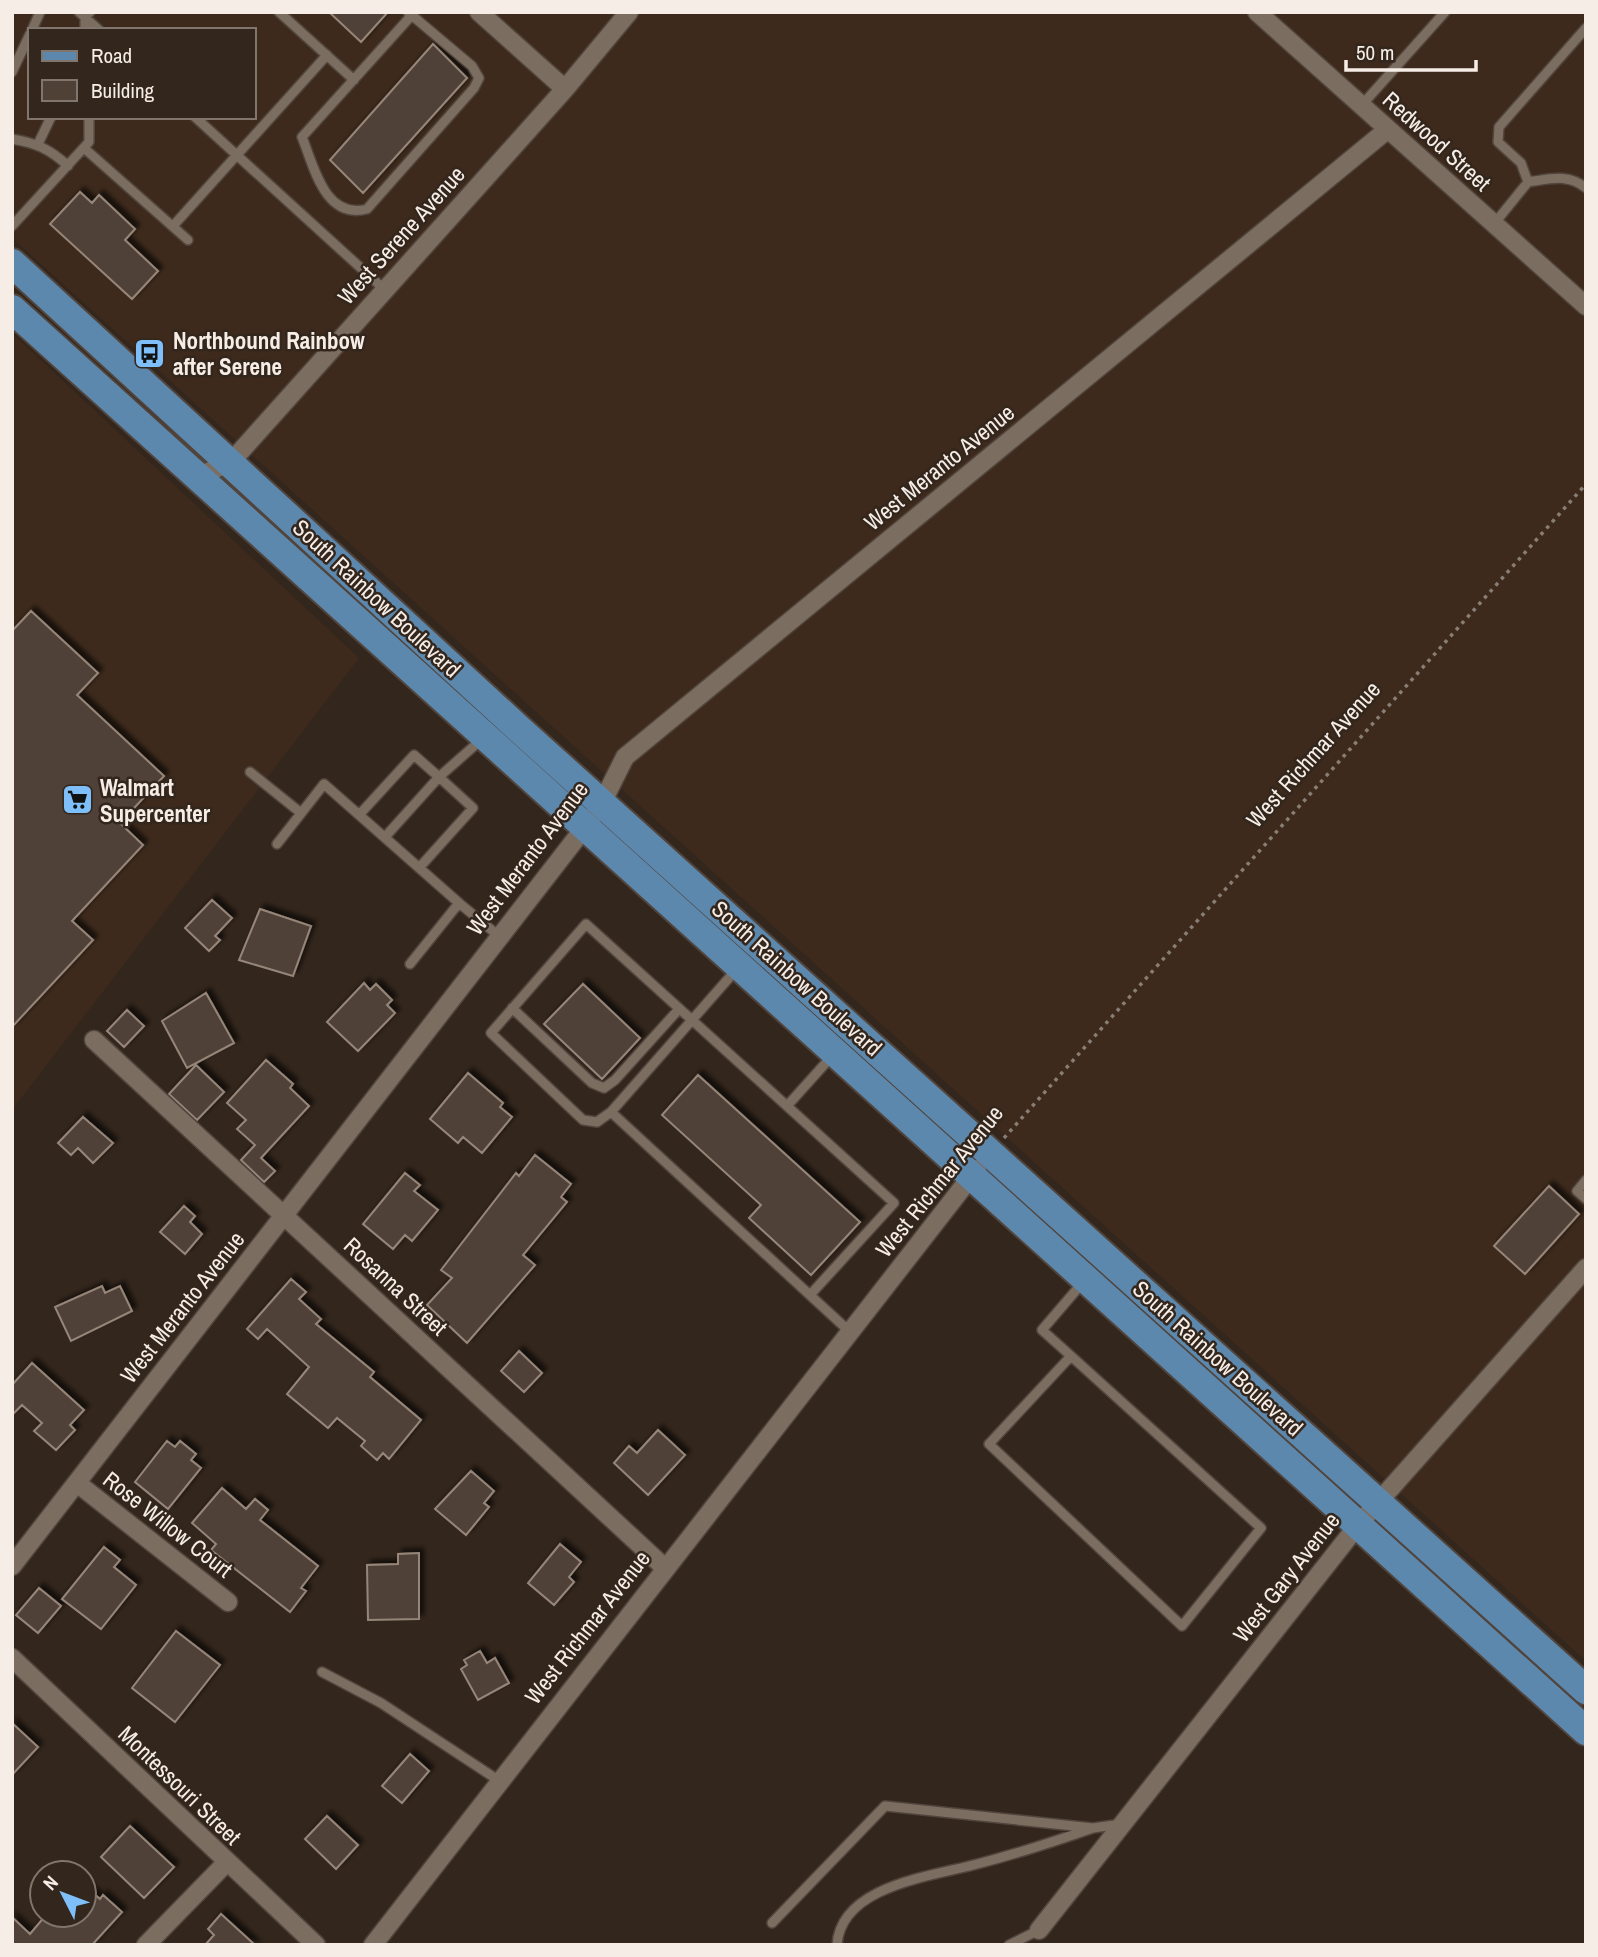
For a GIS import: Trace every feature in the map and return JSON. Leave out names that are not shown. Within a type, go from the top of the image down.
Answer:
[{"type":"main road","name":"South Rainbow Boulevard","points":[[12,263],[602,803],[1586,1690]]},
{"type":"main road","name":"South Rainbow Boulevard","points":[[12,309],[1586,1731]]},
{"type":"street","points":[[479,12],[565,89]]},
{"type":"street","name":"West Serene Avenue","points":[[199,476],[231,462],[565,89],[629,12]]},
{"type":"street","name":"Redwood Street","points":[[1257,12],[1586,306]]},
{"type":"street","name":"West Meranto Avenue","points":[[12,1566],[586,827],[602,803],[625,757],[1387,130]]},
{"type":"street","name":"Rosanna Street","points":[[94,1040],[664,1568]]},
{"type":"street","name":"West Richmar Avenue","points":[[373,1945],[664,1568],[991,1152]]},
{"type":"street","name":"West Gary Avenue","points":[[1039,1930],[1358,1525],[1586,1268]]},
{"type":"street","name":"Rose Willow Court","points":[[76,1483],[228,1602]]},
{"type":"street","name":"Montessouri Street","points":[[12,1658],[226,1863],[316,1945]]},
{"type":"street","points":[[146,1945],[226,1863]]},
{"type":"lane","points":[[279,12],[354,80]]},
{"type":"lane","points":[[1361,106],[1445,12]]},
{"type":"lane","points":[[85,14],[97,28]]},
{"type":"lane","points":[[410,14],[472,66],[479,78],[474,88],[368,209],[355,212],[344,209],[324,192],[302,137],[410,14]]},
{"type":"lane","points":[[1528,182],[1521,163],[1498,142],[1499,127],[1586,28]]},
{"type":"lane","points":[[12,72],[28,38]]},
{"type":"lane","points":[[173,226],[327,55]]},
{"type":"lane","points":[[38,144],[50,119]]},
{"type":"lane","points":[[12,226],[89,142],[89,119]]},
{"type":"lane","points":[[197,119],[385,289]]},
{"type":"lane","points":[[12,139],[38,144],[52,151],[68,166]]},
{"type":"lane","points":[[84,148],[188,240]]},
{"type":"lane","points":[[1494,224],[1528,182],[1566,178],[1574,179],[1586,188]]},
{"type":"lane","points":[[385,837],[439,777],[485,737]]},
{"type":"lane","points":[[359,815],[415,755],[473,808],[419,868]]},
{"type":"lane","points":[[250,772],[301,813]]},
{"type":"lane","points":[[277,844],[324,784],[500,937]]},
{"type":"lane","points":[[410,964],[459,903]]},
{"type":"lane","points":[[740,966],[692,1021],[611,1112],[597,1122],[583,1120],[491,1033],[586,924],[692,1021],[894,1203],[810,1295]]},
{"type":"lane","points":[[512,1008],[592,1083],[604,1088],[679,1009]]},
{"type":"lane","points":[[787,1106],[835,1053]]},
{"type":"lane","points":[[611,1112],[849,1331]]},
{"type":"lane","points":[[1586,1180],[1577,1191],[1586,1199]]},
{"type":"lane","points":[[1071,1356],[989,1444],[1182,1626],[1261,1528],[1071,1356],[1042,1330],[1086,1279]]},
{"type":"lane","points":[[323,1672],[381,1703],[499,1780]]},
{"type":"lane","points":[[772,1923],[885,1806],[1093,1828]]},
{"type":"lane","points":[[837,1945],[839,1927],[852,1912],[884,1889],[1093,1828],[1122,1824]]},
{"type":"lane","points":[[1009,1945],[1039,1930]]},
{"type":"path","name":"West Richmar Avenue","points":[[991,1152],[1586,484]]},
{"type":"shaded area","points":[[12,12],[1586,12],[1586,1661],[12,238]]},
{"type":"shaded area","points":[[12,333],[359,658],[12,1110]]},
{"type":"building","points":[[329,12],[388,12],[361,42]]},
{"type":"building","points":[[433,44],[467,78],[363,193],[330,160]]},
{"type":"building","points":[[80,192],[92,203],[99,195],[135,229],[125,240],[158,271],[132,299],[50,224]]},
{"type":"building","name":"Walmart Supercenter","points":[[31,611],[98,673],[77,695],[164,776],[120,823],[143,845],[72,921],[93,940],[12,1027],[12,631]]},
{"type":"building","points":[[212,900],[232,918],[215,936],[220,940],[209,951],[185,928]]},
{"type":"building","points":[[260,909],[311,926],[293,976],[239,960]]},
{"type":"building","points":[[364,983],[370,990],[376,984],[392,1000],[387,1005],[395,1013],[358,1051],[327,1022]]},
{"type":"building","points":[[583,984],[640,1038],[602,1079],[544,1024]]},
{"type":"building","points":[[206,993],[234,1043],[187,1068],[162,1021]]},
{"type":"building","points":[[127,1010],[144,1026],[124,1047],[107,1031]]},
{"type":"building","points":[[266,1060],[293,1084],[290,1088],[309,1106],[261,1158],[275,1171],[264,1182],[241,1160],[255,1145],[237,1129],[246,1120],[227,1103]]},
{"type":"building","points":[[196,1065],[224,1092],[197,1120],[169,1094]]},
{"type":"building","points":[[468,1073],[503,1103],[500,1107],[512,1117],[482,1153],[463,1137],[458,1143],[430,1119]]},
{"type":"building","points":[[698,1075],[860,1222],[811,1275],[749,1218],[761,1205],[662,1115]]},
{"type":"building","points":[[83,1117],[113,1143],[93,1163],[78,1148],[71,1155],[58,1143]]},
{"type":"building","points":[[535,1155],[571,1184],[561,1197],[567,1202],[523,1255],[535,1265],[467,1343],[427,1305],[452,1278],[441,1270],[516,1173],[519,1176]]},
{"type":"building","points":[[405,1173],[420,1185],[414,1191],[438,1210],[412,1241],[405,1235],[393,1249],[363,1224]]},
{"type":"building","points":[[1549,1186],[1579,1214],[1525,1274],[1494,1246]]},
{"type":"building","points":[[184,1206],[195,1216],[190,1222],[202,1234],[185,1254],[160,1232]]},
{"type":"building","points":[[291,1279],[306,1292],[299,1299],[321,1319],[316,1324],[374,1372],[370,1377],[421,1420],[389,1459],[383,1453],[377,1460],[361,1446],[365,1441],[337,1418],[328,1428],[287,1394],[309,1367],[267,1329],[258,1339],[247,1329]]},
{"type":"building","points":[[102,1286],[105,1293],[120,1286],[132,1311],[71,1341],[55,1307]]},
{"type":"building","points":[[519,1351],[542,1373],[524,1392],[501,1371]]},
{"type":"building","points":[[32,1363],[84,1410],[70,1425],[75,1430],[56,1450],[34,1431],[42,1423],[22,1405],[12,1415],[12,1385]]},
{"type":"building","points":[[658,1430],[685,1455],[648,1495],[614,1463],[629,1446],[637,1453]]},
{"type":"building","points":[[167,1441],[175,1447],[180,1441],[196,1454],[191,1460],[201,1468],[168,1509],[135,1482]]},
{"type":"building","points":[[471,1471],[494,1491],[484,1503],[489,1507],[466,1535],[435,1509]]},
{"type":"building","points":[[222,1488],[246,1509],[255,1499],[268,1510],[260,1520],[318,1566],[301,1588],[306,1591],[290,1612],[211,1550],[216,1544],[192,1523]]},
{"type":"building","points":[[560,1544],[581,1562],[569,1577],[574,1582],[554,1605],[528,1583]]},
{"type":"building","points":[[104,1547],[120,1560],[114,1567],[136,1585],[101,1629],[62,1599]]},
{"type":"building","points":[[419,1553],[419,1619],[368,1620],[367,1565],[398,1564],[398,1554]]},
{"type":"building","points":[[39,1588],[61,1606],[38,1633],[16,1615]]},
{"type":"building","points":[[176,1631],[220,1665],[175,1722],[132,1688]]},
{"type":"building","points":[[480,1651],[487,1663],[495,1658],[509,1683],[478,1700],[461,1669],[467,1665],[464,1660]]},
{"type":"building","points":[[12,1723],[38,1747],[12,1775]]},
{"type":"building","points":[[410,1754],[429,1771],[402,1803],[382,1786]]},
{"type":"building","points":[[327,1816],[358,1845],[336,1869],[305,1839]]},
{"type":"building","points":[[130,1826],[174,1867],[144,1898],[101,1857]]},
{"type":"building","points":[[103,1895],[122,1912],[92,1945],[12,1945],[12,1917],[30,1934],[34,1929],[98,1929],[98,1897],[100,1899]]},
{"type":"building","points":[[221,1914],[255,1945],[205,1945],[214,1935],[208,1929]]},
{"type":"place","name":"Northbound Rainbow after Serene","points":[[150,353]]},
{"type":"place","name":"Walmart Supercenter","points":[[77,800]]}]
